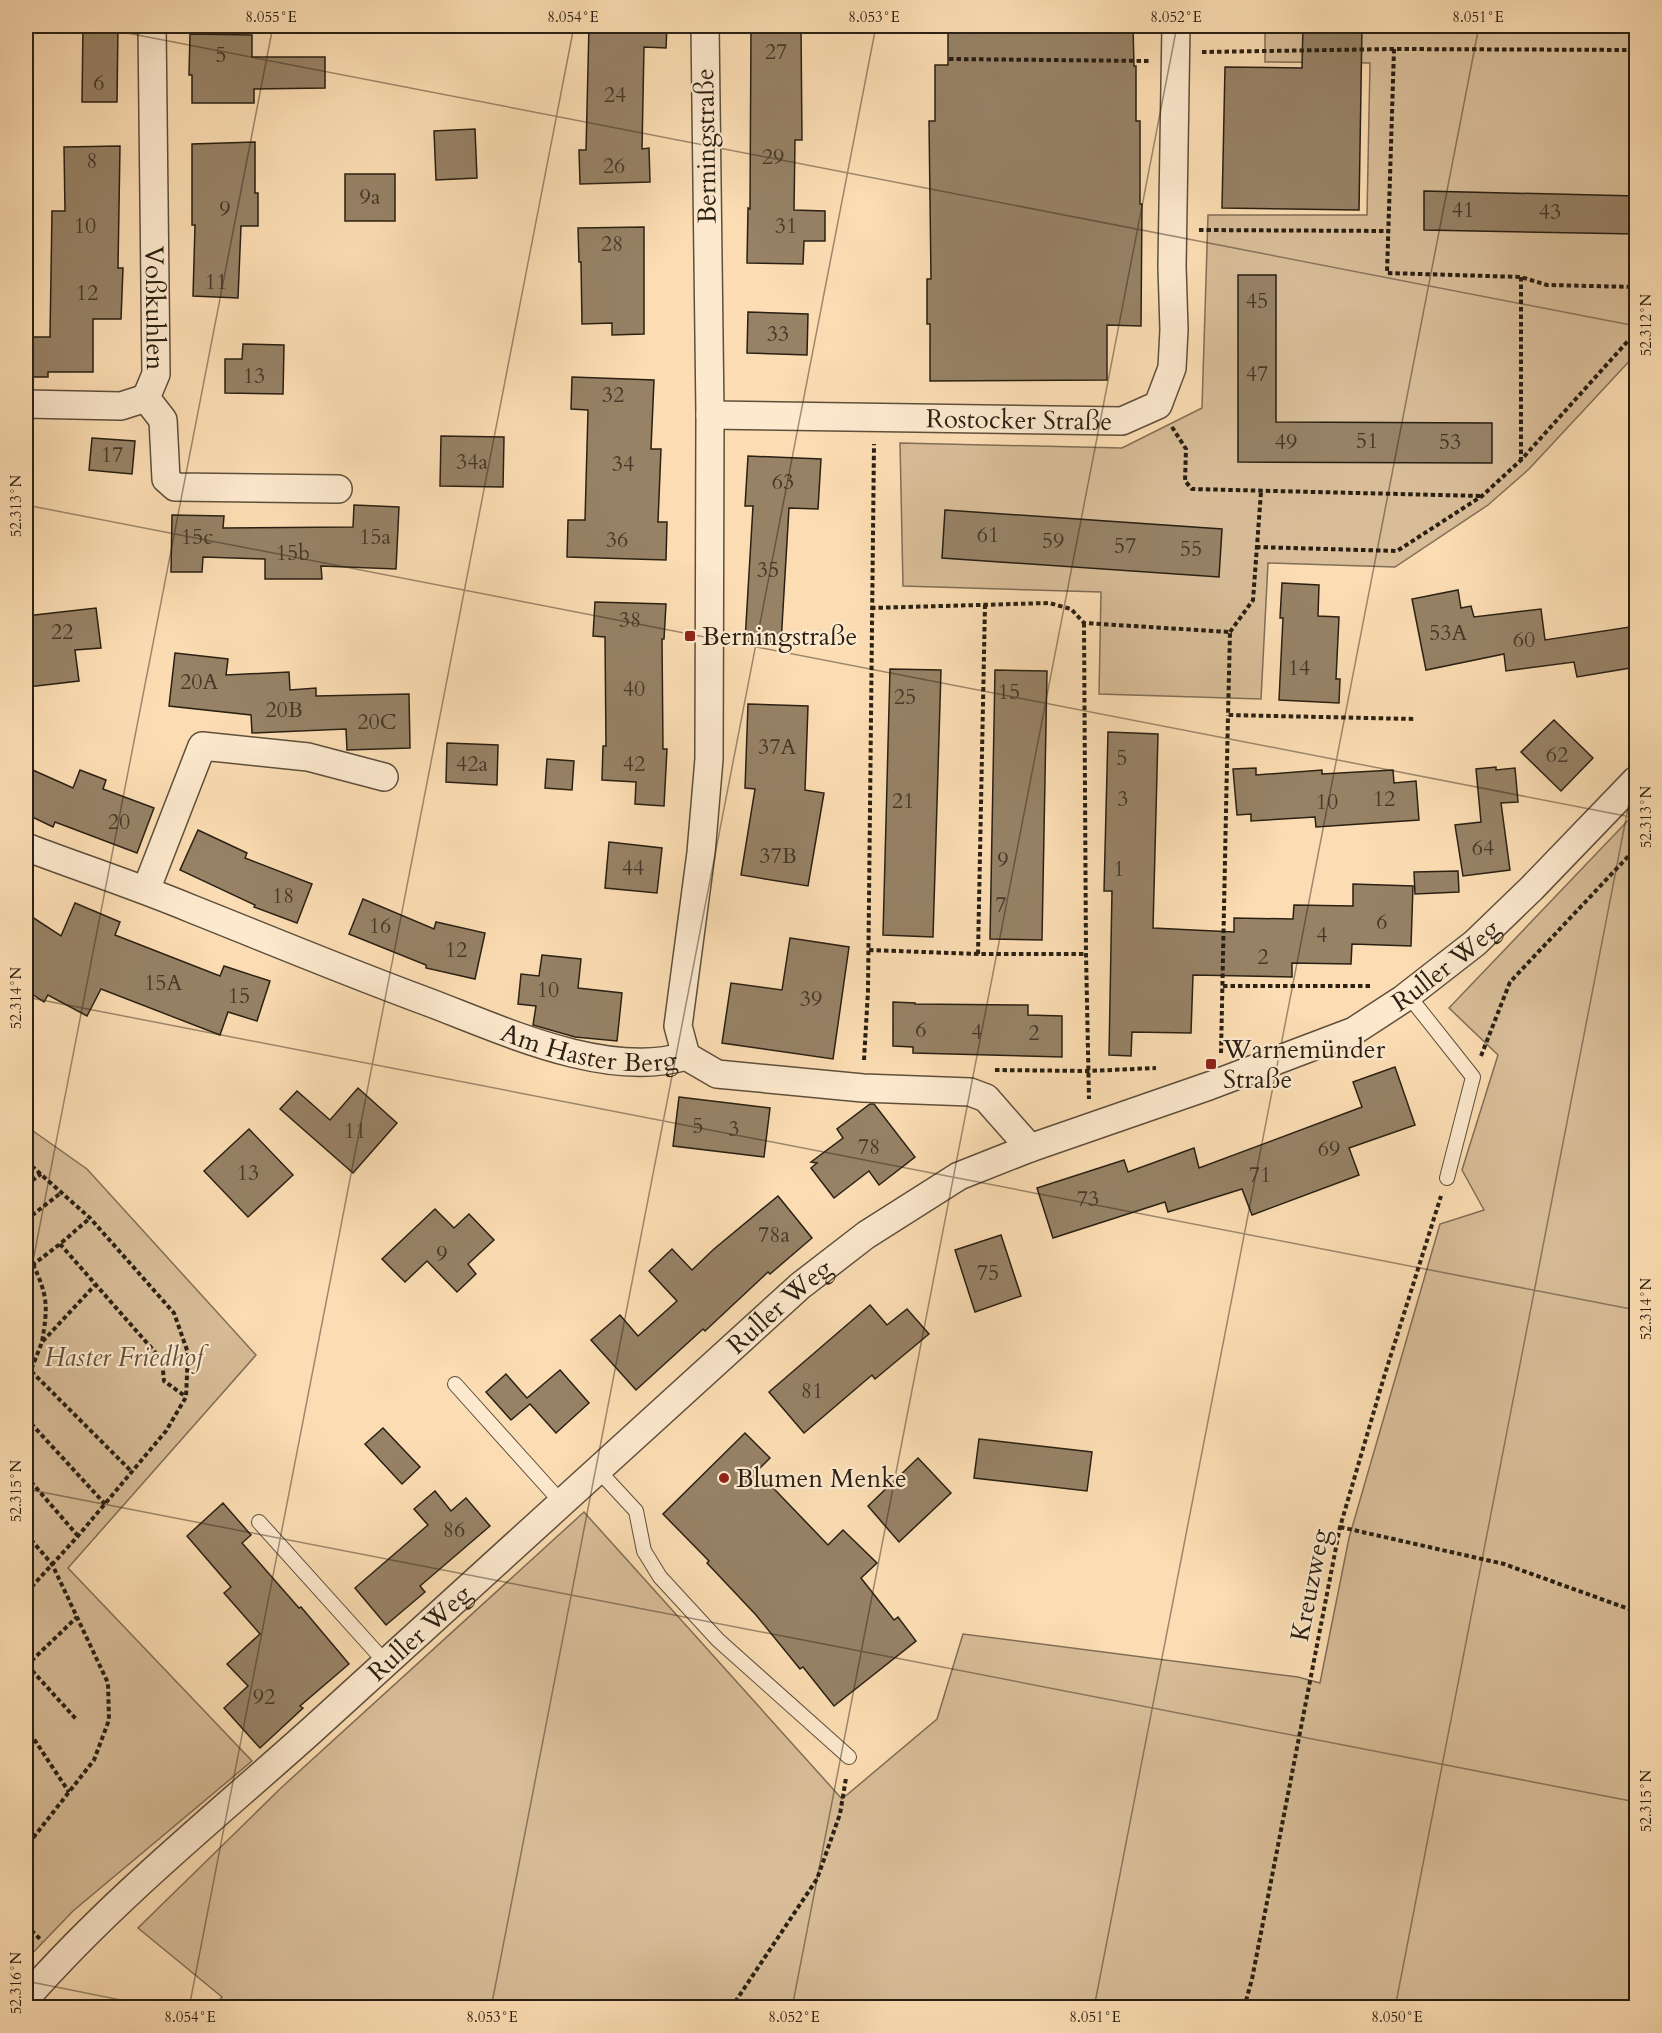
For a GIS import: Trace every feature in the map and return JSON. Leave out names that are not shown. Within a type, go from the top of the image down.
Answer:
[{"type":"street","name":"Voßkuhlen","points":[[152,26],[156,374],[146,398],[163,420],[166,479],[175,487],[338,489]]},
{"type":"street","name":"Berningstraße","points":[[686,1056],[678,1026],[701,853],[709,759],[710,415],[705,26]]},
{"type":"street","points":[[1158,405],[1172,368],[1174,330],[1172,230],[1176,26]]},
{"type":"street","points":[[26,404],[121,406],[146,398]]},
{"type":"street","name":"Rostocker Straße","points":[[710,415],[1122,421],[1158,405]]},
{"type":"street","points":[[146,890],[202,746],[308,757],[384,777]]},
{"type":"street","name":"Ruller Weg","points":[[26,1998],[61,1957],[140,1881],[264,1773],[800,1286],[866,1235],[959,1176],[1030,1148],[1354,1031],[1408,995],[1475,943],[1540,880],[1636,780]]},
{"type":"street","name":"Am Haster Berg","points":[[26,847],[146,890],[358,976],[563,1051],[620,1061],[666,1062],[686,1056],[717,1074],[863,1088],[970,1092]]},
{"type":"street","points":[[970,1092],[986,1098],[1030,1148]]},
{"type":"lane","points":[[1408,995],[1473,1077],[1447,1178]]},
{"type":"lane","points":[[455,1384],[562,1503]]},
{"type":"lane","points":[[598,1470],[636,1511],[644,1551],[660,1577],[718,1640],[849,1756]]},
{"type":"lane","points":[[259,1522],[386,1663]]},
{"type":"path","points":[[1394,49],[1387,273],[1521,277],[1547,285],[1636,287]]},
{"type":"path","points":[[949,60],[1394,49],[1636,50]]},
{"type":"path","points":[[1172,230],[1388,231]]},
{"type":"path","points":[[1521,277],[1521,460]]},
{"type":"path","points":[[1256,547],[1397,551],[1482,496],[1521,460],[1636,332]]},
{"type":"path","points":[[1158,405],[1186,449],[1185,481],[1192,489],[1482,496]]},
{"type":"path","points":[[863,1088],[869,950],[873,418]]},
{"type":"path","points":[[1229,1078],[1221,1055],[1230,632],[1253,600],[1261,492]]},
{"type":"path","points":[[871,608],[1048,603],[1071,609],[1084,623],[1088,1071],[1089,1100],[1099,1124]]},
{"type":"path","points":[[978,954],[985,604]]},
{"type":"path","points":[[1084,623],[1230,632]]},
{"type":"path","points":[[1228,715],[1414,719]]},
{"type":"path","points":[[1473,1077],[1510,982],[1636,848]]},
{"type":"path","points":[[869,950],[978,954],[1086,954]]},
{"type":"path","points":[[1223,986],[1384,987],[1408,995]]},
{"type":"path","points":[[970,1092],[992,1070],[1088,1071],[1155,1068]]},
{"type":"path","points":[[26,1161],[90,1218],[174,1313],[188,1353],[186,1397],[166,1431],[78,1536],[26,1593]]},
{"type":"path","points":[[26,1185],[41,1174]]},
{"type":"path","name":"Kreuzweg","points":[[1244,2007],[1252,1980],[1340,1527],[1384,1377],[1447,1178]]},
{"type":"path","points":[[26,1220],[62,1192]]},
{"type":"path","points":[[26,1270],[90,1218]]},
{"type":"path","points":[[60,1244],[162,1360],[164,1381],[186,1397]]},
{"type":"path","points":[[26,1383],[42,1342],[47,1313],[44,1288],[33,1264]]},
{"type":"path","points":[[42,1342],[95,1285]]},
{"type":"path","points":[[26,1366],[132,1472]]},
{"type":"path","points":[[26,1418],[105,1504]]},
{"type":"path","points":[[26,1476],[78,1536]]},
{"type":"path","points":[[1340,1527],[1504,1564],[1636,1610]]},
{"type":"path","points":[[26,1534],[52,1564],[108,1683],[109,1720],[94,1760],[26,1847]]},
{"type":"path","points":[[1629,1609],[1636,1618]]},
{"type":"path","points":[[76,1719],[26,1665],[77,1617]]},
{"type":"path","points":[[26,1726],[69,1792]]},
{"type":"path","points":[[731,2007],[817,1879],[840,1814],[849,1756]]},
{"type":"green space","points":[[1265,26],[1636,26],[1636,354],[1529,469],[1488,505],[1395,567],[1268,563],[1261,699],[1099,694],[1101,592],[903,586],[900,443],[1122,448],[1202,408],[1208,215],[1367,215],[1370,63],[1265,62]]},
{"type":"green space","points":[[1636,812],[1636,2007],[214,2007],[222,1997],[138,1928],[282,1787],[584,1512],[842,1799],[937,1719],[963,1634],[1298,1677],[1320,1683],[1349,1538],[1440,1224],[1484,1210],[1462,1170],[1498,1055],[1449,1008]]},
{"type":"green space","name":"Haster Friedhof","points":[[26,1126],[87,1169],[256,1355],[68,1568],[252,1761],[73,1911],[26,1960]]},
{"type":"building","points":[[83,26],[118,26],[117,102],[82,102]]},
{"type":"building","points":[[589,26],[667,26],[666,48],[644,47],[642,149],[649,148],[650,182],[580,184],[579,150],[586,150]]},
{"type":"building","points":[[948,26],[1133,26],[1136,121],[1140,121],[1141,326],[1107,325],[1107,380],[930,381],[930,324],[927,324],[927,279],[931,279],[929,121],[935,121],[935,65],[948,65]]},
{"type":"building","points":[[1303,26],[1362,26],[1359,210],[1222,208],[1225,67],[1302,68]]},
{"type":"building","points":[[751,27],[801,27],[802,140],[795,140],[794,210],[825,211],[825,241],[804,241],[803,264],[747,263],[748,208],[750,209]]},
{"type":"building","points":[[190,34],[252,35],[252,57],[325,57],[325,88],[254,89],[254,103],[192,103],[192,75],[189,75]]},
{"type":"building","points":[[475,129],[477,178],[436,180],[434,131]]},
{"type":"building","points":[[255,142],[255,193],[258,193],[258,226],[241,226],[238,298],[193,296],[195,225],[192,225],[192,144]]},
{"type":"building","points":[[120,146],[118,268],[123,268],[121,319],[93,319],[93,372],[48,372],[48,377],[26,377],[26,337],[50,337],[52,211],[65,211],[64,147]]},
{"type":"building","points":[[345,174],[395,174],[395,221],[345,221]]},
{"type":"building","points":[[1424,191],[1636,196],[1636,234],[1424,230]]},
{"type":"building","points":[[644,227],[644,334],[612,335],[612,323],[582,324],[578,228]]},
{"type":"building","points":[[1238,275],[1276,275],[1276,422],[1492,423],[1492,463],[1238,462]]},
{"type":"building","points":[[748,312],[808,314],[807,355],[747,353]]},
{"type":"building","points":[[243,344],[284,345],[283,394],[225,393],[225,359],[242,359]]},
{"type":"building","points":[[572,377],[654,380],[651,449],[661,449],[658,522],[667,522],[666,560],[567,557],[568,520],[585,520],[588,410],[571,409]]},
{"type":"building","points":[[441,436],[504,437],[503,487],[440,486]]},
{"type":"building","points":[[92,438],[135,441],[132,474],[89,470]]},
{"type":"building","points":[[748,456],[821,459],[818,509],[789,508],[781,643],[745,641],[753,506],[745,506]]},
{"type":"building","points":[[354,505],[399,507],[396,569],[321,566],[322,579],[265,579],[265,559],[203,557],[202,572],[171,572],[172,515],[224,516],[223,528],[353,527]]},
{"type":"building","points":[[945,510],[1222,529],[1219,577],[942,558]]},
{"type":"building","points":[[1282,583],[1319,585],[1318,616],[1339,617],[1336,679],[1340,679],[1339,703],[1279,700],[1283,618],[1280,618]]},
{"type":"building","points":[[1458,590],[1461,608],[1471,606],[1474,617],[1541,609],[1545,640],[1636,626],[1636,667],[1577,677],[1574,662],[1506,671],[1504,654],[1426,670],[1412,599]]},
{"type":"building","points":[[595,602],[666,604],[664,639],[662,639],[663,749],[667,749],[664,806],[635,804],[636,782],[602,780],[603,746],[606,746],[605,637],[593,636]]},
{"type":"building","points":[[96,608],[101,648],[75,650],[79,681],[28,687],[26,616]]},
{"type":"building","points":[[175,653],[228,659],[226,675],[289,672],[290,690],[316,688],[316,696],[409,694],[410,748],[347,750],[346,729],[252,733],[251,715],[169,706]]},
{"type":"building","points":[[890,669],[941,670],[933,937],[883,935]]},
{"type":"building","points":[[995,670],[1047,671],[1042,940],[990,939]]},
{"type":"building","points":[[748,704],[808,706],[805,790],[824,793],[808,886],[741,875],[755,789],[745,788]]},
{"type":"building","points":[[1554,720],[1593,758],[1561,791],[1521,752]]},
{"type":"building","points":[[1108,732],[1158,734],[1153,928],[1234,932],[1234,918],[1293,919],[1294,905],[1353,906],[1353,884],[1413,886],[1411,946],[1352,944],[1351,964],[1292,963],[1292,977],[1193,975],[1191,1033],[1132,1032],[1131,1056],[1109,1055],[1112,891],[1104,891]]},
{"type":"building","points":[[447,743],[498,745],[497,785],[446,782]]},
{"type":"building","points":[[547,759],[574,761],[572,790],[545,788]]},
{"type":"building","points":[[26,767],[73,788],[80,770],[106,780],[103,789],[154,808],[137,853],[55,822],[53,827],[26,814]]},
{"type":"building","points":[[1496,767],[1496,770],[1515,768],[1518,802],[1501,803],[1510,870],[1463,876],[1455,825],[1481,822],[1476,769]]},
{"type":"building","points":[[1256,768],[1256,775],[1322,770],[1322,774],[1393,770],[1394,783],[1416,781],[1419,820],[1316,827],[1315,817],[1251,821],[1251,814],[1237,815],[1233,769]]},
{"type":"building","points":[[198,830],[247,853],[245,858],[312,884],[297,923],[254,907],[255,905],[180,870]]},
{"type":"building","points":[[609,842],[662,848],[657,893],[605,888]]},
{"type":"building","points":[[1458,871],[1459,892],[1415,894],[1414,872]]},
{"type":"building","points":[[363,899],[434,929],[436,922],[485,933],[475,979],[426,968],[426,965],[349,934]]},
{"type":"building","points":[[75,903],[120,922],[115,935],[220,976],[224,966],[270,981],[257,1021],[228,1012],[220,1035],[101,989],[87,1016],[48,995],[44,1002],[26,990],[26,913],[61,936]]},
{"type":"building","points":[[790,938],[849,947],[833,1059],[722,1043],[731,983],[782,990]]},
{"type":"building","points":[[542,955],[581,959],[578,988],[622,993],[617,1041],[575,1037],[533,1025],[536,1006],[518,1004],[521,974],[539,976]]},
{"type":"building","points":[[893,1002],[1028,1005],[1028,1015],[1062,1016],[1062,1057],[913,1053],[913,1047],[893,1046]]},
{"type":"building","points":[[1395,1067],[1415,1125],[1349,1148],[1359,1175],[1252,1215],[1242,1189],[1168,1212],[1165,1202],[1053,1238],[1037,1188],[1124,1160],[1128,1172],[1194,1148],[1199,1168],[1362,1107],[1353,1082]]},
{"type":"building","points":[[358,1088],[397,1123],[353,1173],[280,1109],[297,1091],[330,1120]]},
{"type":"building","points":[[679,1097],[770,1108],[764,1157],[673,1146]]},
{"type":"building","points":[[870,1104],[874,1104],[915,1157],[879,1185],[869,1171],[834,1198],[811,1168],[817,1163],[811,1162],[843,1138],[837,1129]]},
{"type":"building","points":[[249,1129],[293,1175],[248,1217],[204,1171]]},
{"type":"building","points":[[778,1196],[812,1238],[770,1274],[768,1272],[705,1331],[703,1329],[636,1390],[591,1340],[620,1315],[638,1336],[677,1301],[649,1271],[672,1249],[692,1270]]},
{"type":"building","points":[[435,1209],[454,1228],[469,1214],[494,1240],[468,1264],[476,1274],[457,1292],[427,1261],[405,1282],[382,1259]]},
{"type":"building","points":[[1001,1235],[1021,1296],[975,1312],[955,1250]]},
{"type":"building","points":[[870,1305],[887,1325],[907,1309],[929,1334],[875,1379],[872,1375],[804,1433],[769,1392]]},
{"type":"building","points":[[560,1370],[589,1403],[556,1433],[530,1404],[511,1420],[486,1392],[506,1374],[527,1398]]},
{"type":"building","points":[[383,1428],[420,1467],[402,1484],[365,1444]]},
{"type":"building","points":[[745,1433],[770,1458],[757,1471],[828,1545],[843,1530],[877,1563],[861,1578],[894,1620],[898,1617],[916,1641],[834,1706],[803,1667],[800,1669],[756,1615],[707,1563],[709,1561],[663,1514]]},
{"type":"building","points":[[979,1439],[1092,1452],[1087,1491],[974,1478]]},
{"type":"building","points":[[918,1458],[951,1493],[899,1542],[868,1506]]},
{"type":"building","points":[[435,1491],[451,1511],[466,1498],[490,1526],[420,1586],[425,1592],[386,1625],[355,1588],[428,1525],[414,1509]]},
{"type":"building","points":[[223,1503],[251,1535],[242,1543],[299,1608],[301,1607],[349,1664],[300,1706],[303,1708],[260,1748],[224,1708],[248,1686],[227,1664],[260,1634],[224,1593],[231,1587],[187,1536]]},
{"type":"place","name":"Berningstraße","points":[[690,636]]},
{"type":"place","name":"Warnemünder Straße","points":[[1211,1064]]},
{"type":"place","name":"Blumen Menke","points":[[724,1478]]}]
